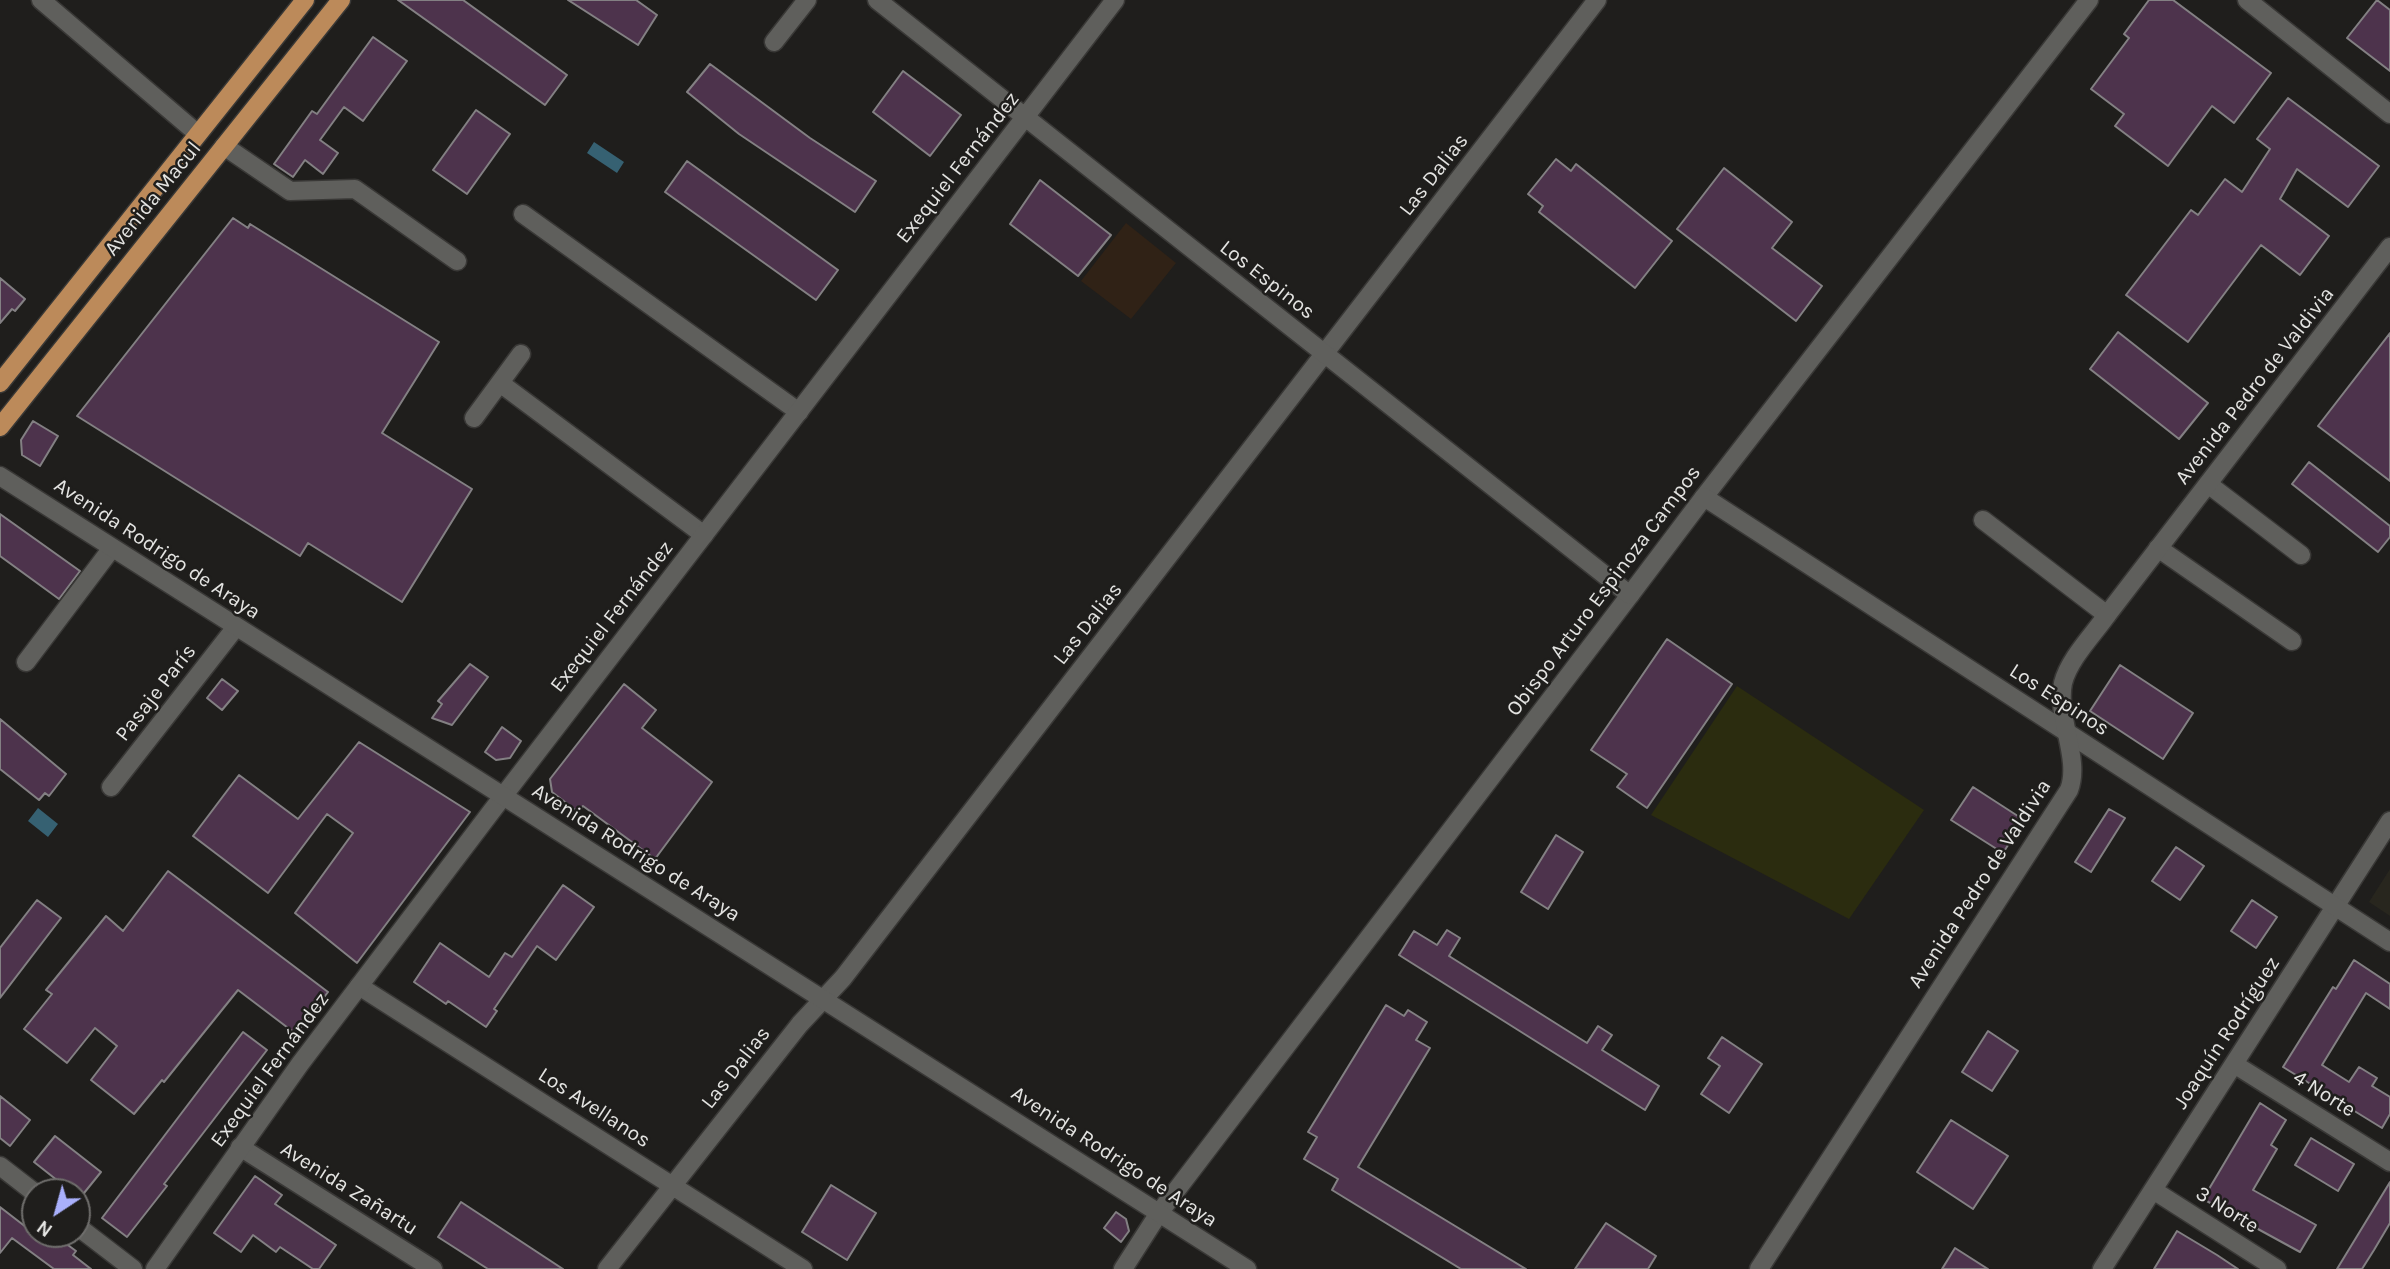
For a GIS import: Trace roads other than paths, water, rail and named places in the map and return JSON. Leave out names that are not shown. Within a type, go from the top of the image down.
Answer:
[{"type":"main road","name":"Avenida Macul","points":[[0,383],[304,0]]},
{"type":"main road","name":"Avenida Macul","points":[[0,427],[341,0]]},
{"type":"street","points":[[41,0],[198,134]]},
{"type":"street","points":[[774,42],[807,0]]},
{"type":"street","name":"Los Espinos","points":[[877,0],[1630,595]]},
{"type":"street","name":"Exequiel Fernández","points":[[155,1269],[240,1147],[359,986],[1115,0]]},
{"type":"street","name":"Las Dalias","points":[[607,1269],[800,1024],[843,978],[1597,0]]},
{"type":"street","name":"Obispo Arturo Espinoza Campos","points":[[1123,1269],[1159,1213],[1704,497],[2089,0]]},
{"type":"street","points":[[2247,0],[2390,114]]},
{"type":"street","points":[[224,146],[290,191],[355,189],[457,261]]},
{"type":"street","points":[[523,214],[799,412]]},
{"type":"street","name":"Avenida Pedro de Valdivia","points":[[1759,1269],[2066,794],[2072,772],[2062,697],[2066,674],[2107,615],[2390,247]]},
{"type":"street","points":[[474,418],[522,354]]},
{"type":"street","points":[[500,383],[704,535]]},
{"type":"street","name":"Avenida Rodrigo de Araya","points":[[0,476],[1247,1269]]},
{"type":"street","points":[[2208,484],[2301,555]]},
{"type":"street","name":"Los Espinos","points":[[1704,497],[2390,942]]},
{"type":"street","points":[[1983,520],[2107,615]]},
{"type":"street","points":[[26,662],[112,548]]},
{"type":"street","points":[[2158,548],[2292,641]]},
{"type":"street","name":"Pasaje París","points":[[111,787],[236,627]]},
{"type":"street","name":"Joaquín Rodríguez","points":[[2102,1269],[2390,821]]},
{"type":"street","name":"Los Avellanos","points":[[359,986],[803,1269]]},
{"type":"street","name":"4 Norte","points":[[2234,1064],[2390,1162]]},
{"type":"street","name":"Avenida Zañartu","points":[[240,1147],[433,1269]]},
{"type":"street","points":[[2,1173],[21,1185]]},
{"type":"street","name":"3 Norte","points":[[2153,1190],[2277,1269]]},
{"type":"street","points":[[91,1237],[133,1269]]},
{"type":"water","points":[[594,142],[624,162],[617,173],[587,153]]},
{"type":"water","points":[[38,808],[58,824],[48,837],[28,821]]}]
